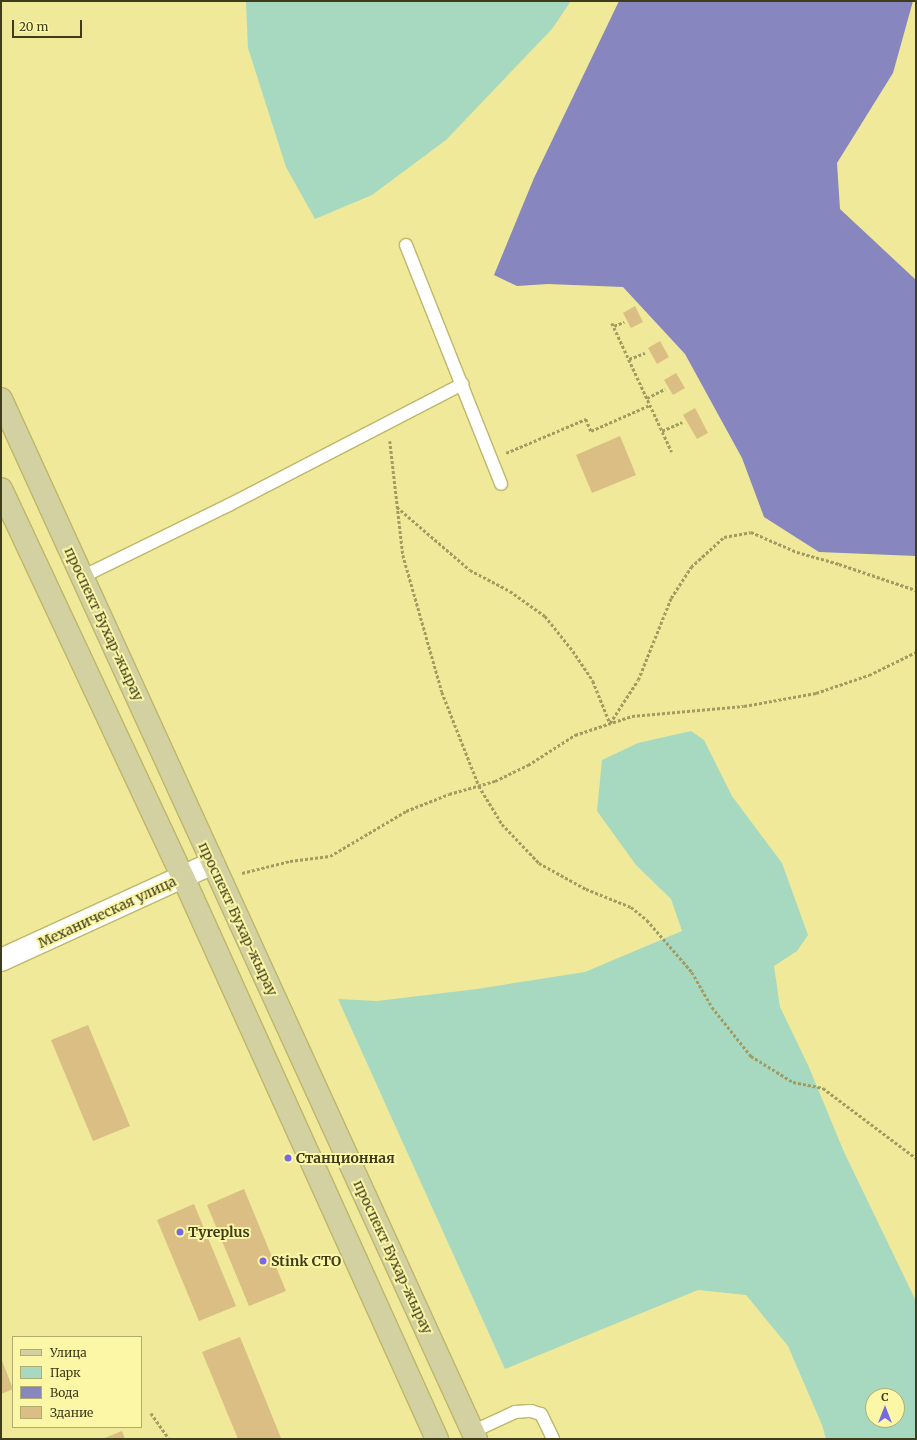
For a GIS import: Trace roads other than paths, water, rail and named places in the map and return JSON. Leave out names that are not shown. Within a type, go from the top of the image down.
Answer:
[{"type":"main road","name":"проспект Бухар-жырау","points":[[1,399],[474,1435]]},
{"type":"main road","points":[[1,489],[183,877],[437,1439]]},
{"type":"street","name":"Механическая улица","points":[[1,960],[183,877],[216,871]]},
{"type":"lane","points":[[406,245],[501,484]]},
{"type":"lane","points":[[82,577],[229,505],[462,384]]},
{"type":"lane","points":[[474,1435],[515,1412],[531,1411],[541,1414],[552,1439]]},
{"type":"water","points":[[619,1],[913,1],[893,73],[837,163],[840,209],[916,280],[916,556],[819,552],[764,517],[742,458],[685,354],[623,287],[548,284],[517,286],[494,275],[534,178]]},
{"type":"place","name":"Станционная","points":[[288,1158]]},
{"type":"place","name":"Tyreplus","points":[[180,1232]]},
{"type":"place","name":"Stink СТО","points":[[263,1261]]}]
